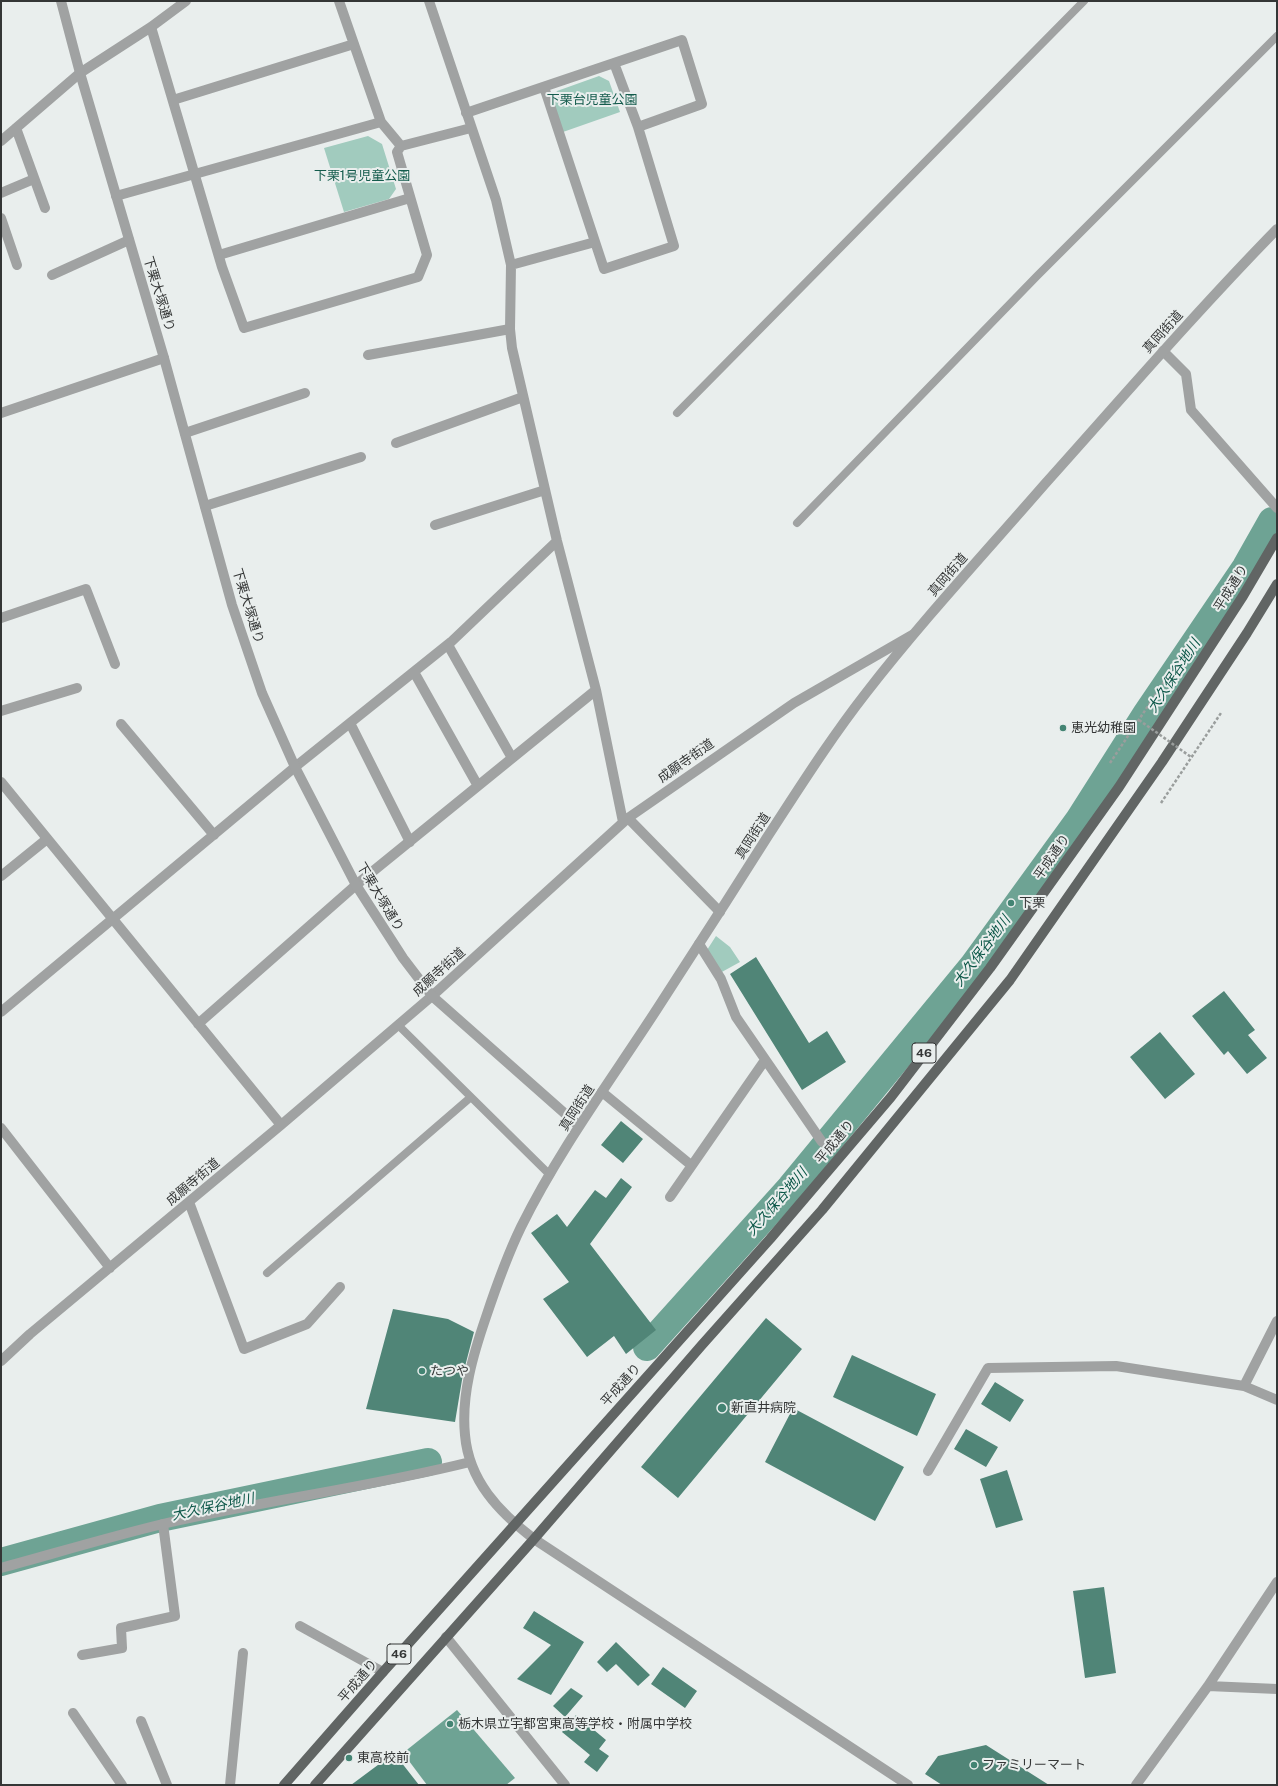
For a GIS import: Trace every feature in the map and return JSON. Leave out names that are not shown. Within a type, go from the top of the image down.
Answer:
[{"type":"main road","name":"平成通り","points":[[284,1785],[382,1672],[770,1239],[891,1097],[990,968],[1119,786],[1238,603],[1277,538]]},
{"type":"main road","name":"46","points":[[315,1785],[534,1539],[701,1346],[822,1210],[1010,980],[1162,762],[1277,584]]},
{"type":"street","name":"下栗大塚通り","points":[[61,1],[80,73],[185,432],[232,605],[262,693],[295,767],[356,885],[402,958],[432,996],[579,1126]]},
{"type":"street","points":[[1,141],[80,73],[151,27],[186,1]]},
{"type":"street","points":[[339,1],[381,122],[401,146]]},
{"type":"street","points":[[429,1],[496,200],[511,265],[510,329],[512,348],[557,541],[596,690],[625,820],[720,912]]},
{"type":"street","points":[[151,27],[219,255],[244,328],[418,277],[427,255],[397,152],[401,146],[471,128]]},
{"type":"street","points":[[466,113],[682,40],[702,104],[638,127]]},
{"type":"street","points":[[173,100],[354,44]]},
{"type":"street","points":[[544,87],[604,269],[674,246],[638,127],[614,63]]},
{"type":"street","points":[[116,196],[381,122]]},
{"type":"street","points":[[16,128],[45,208]]},
{"type":"street","points":[[1,193],[34,179]]},
{"type":"street","points":[[219,255],[410,198]]},
{"type":"street","points":[[1,218],[17,266]]},
{"type":"street","name":"真岡街道","points":[[908,1785],[534,1539],[514,1524],[499,1510],[488,1496],[470,1462],[465,1437],[464,1411],[468,1380],[479,1339],[505,1265],[521,1227],[550,1175],[579,1126],[720,912],[808,774],[865,694],[915,633],[1163,351],[1231,276],[1277,229]]},
{"type":"street","points":[[52,275],[129,240]]},
{"type":"street","points":[[511,265],[595,242]]},
{"type":"street","points":[[368,356],[510,329]]},
{"type":"street","points":[[1163,351],[1186,374],[1191,410],[1277,508]]},
{"type":"street","points":[[1,413],[164,358]]},
{"type":"street","points":[[185,432],[305,393]]},
{"type":"street","points":[[396,443],[523,397]]},
{"type":"street","points":[[205,506],[362,457]]},
{"type":"street","points":[[435,525],[545,490]]},
{"type":"street","points":[[1,1012],[295,767],[448,645],[557,541]]},
{"type":"street","points":[[1,618],[86,589],[115,664]]},
{"type":"street","name":"成願寺街道","points":[[1,1361],[30,1334],[281,1125],[432,996],[625,820],[794,703],[915,633]]},
{"type":"street","points":[[448,645],[512,758]]},
{"type":"street","points":[[414,672],[478,786]]},
{"type":"street","points":[[1,711],[77,688]]},
{"type":"street","points":[[198,1024],[356,885],[596,690]]},
{"type":"street","points":[[350,723],[410,842]]},
{"type":"street","points":[[121,724],[214,835]]},
{"type":"street","points":[[1,782],[112,920],[281,1125]]},
{"type":"street","points":[[1,876],[47,839]]},
{"type":"street","points":[[699,944],[721,980],[736,1017],[822,1142]]},
{"type":"street","points":[[670,1197],[765,1060]]},
{"type":"street","points":[[602,1092],[692,1165]]},
{"type":"street","points":[[1,1128],[110,1268]]},
{"type":"street","points":[[189,1202],[244,1349],[307,1324],[340,1287]]},
{"type":"street","points":[[1244,1386],[1277,1321]]},
{"type":"street","points":[[928,1471],[988,1368],[1116,1366],[1244,1386],[1277,1400]]},
{"type":"street","points":[[1,1568],[163,1524],[296,1497],[419,1475],[470,1462]]},
{"type":"street","points":[[82,1655],[122,1648],[121,1628],[175,1616],[163,1524]]},
{"type":"street","points":[[1136,1785],[1208,1686],[1277,1582]]},
{"type":"street","points":[[300,1626],[382,1672]]},
{"type":"street","points":[[446,1637],[565,1785]]},
{"type":"street","points":[[230,1785],[243,1653]]},
{"type":"street","points":[[1208,1686],[1277,1689]]},
{"type":"street","points":[[73,1714],[122,1785]]},
{"type":"street","points":[[141,1721],[167,1785]]},
{"type":"lane","points":[[677,412],[1084,1]]},
{"type":"lane","points":[[797,523],[1037,276],[1277,36]]},
{"type":"lane","points":[[398,1025],[550,1175]]},
{"type":"lane","points":[[267,1273],[471,1097]]},
{"type":"path","points":[[1110,763],[1168,676]]},
{"type":"path","points":[[1161,803],[1221,713]]},
{"type":"path","points":[[1139,720],[1191,757]]},
{"type":"green space","name":"下栗台児童公園","points":[[599,76],[609,81],[620,112],[563,132],[552,100],[557,91]]},
{"type":"green space","name":"下栗1号児童公園","points":[[368,136],[382,144],[396,189],[389,199],[344,212],[324,148]]},
{"type":"green space","points":[[716,936],[730,947],[740,962],[720,973],[707,950]]},
{"type":"shaded area","points":[[457,1710],[515,1778],[506,1785],[427,1785],[403,1753]]},
{"type":"building","points":[[756,957],[809,1043],[827,1031],[846,1062],[802,1090],[730,974]]},
{"type":"building","points":[[1224,991],[1255,1030],[1248,1035],[1267,1058],[1247,1074],[1228,1051],[1224,1055],[1192,1016]]},
{"type":"building","points":[[1160,1032],[1195,1074],[1165,1099],[1130,1057]]},
{"type":"building","points":[[621,1121],[643,1139],[623,1163],[601,1145]]},
{"type":"building","points":[[621,1178],[632,1187],[590,1244],[656,1330],[626,1354],[614,1336],[587,1357],[543,1299],[569,1282],[531,1233],[557,1214],[567,1227],[595,1190],[606,1198]]},
{"type":"building","name":"たつや","points":[[393,1309],[448,1319],[474,1332],[463,1374],[455,1422],[366,1409]]},
{"type":"building","name":"新直井病院","points":[[766,1318],[802,1349],[678,1498],[641,1467]]},
{"type":"building","points":[[852,1355],[936,1394],[917,1436],[833,1397]]},
{"type":"building","points":[[995,1382],[1024,1400],[1010,1422],[981,1404]]},
{"type":"building","points":[[793,1408],[904,1467],[875,1521],[765,1462]]},
{"type":"building","points":[[966,1429],[998,1447],[986,1467],[954,1449]]},
{"type":"building","points":[[1007,1470],[1023,1520],[996,1528],[980,1479]]},
{"type":"building","points":[[1104,1587],[1116,1673],[1085,1678],[1073,1591]]},
{"type":"building","points":[[534,1611],[584,1642],[551,1695],[517,1679],[551,1645],[523,1628]]},
{"type":"building","points":[[616,1642],[650,1675],[638,1686],[616,1664],[607,1672],[597,1662]]},
{"type":"building","points":[[663,1667],[697,1691],[685,1708],[651,1684]]},
{"type":"building","points":[[571,1688],[583,1696],[565,1717],[553,1706]]},
{"type":"building","points":[[576,1715],[606,1740],[599,1749],[609,1756],[597,1772],[584,1762],[590,1755],[562,1732]]},
{"type":"building","name":"ファミリーマート","points":[[986,1745],[1049,1785],[942,1785],[925,1774],[938,1756]]},
{"type":"building","points":[[394,1753],[419,1785],[351,1785]]},
{"type":"waterway","name":"大久保谷地川","points":[[647,1347],[791,1187],[973,966],[1079,820],[1147,713],[1246,567],[1272,521]]},
{"type":"waterway","name":"大久保谷地川","points":[[1,1562],[160,1518],[428,1462]]},
{"type":"place","name":"恵光幼稚園","points":[[1063,728]]},
{"type":"place","name":"下栗","points":[[1011,903]]},
{"type":"place","name":"たつや","points":[[422,1371]]},
{"type":"place","name":"新直井病院","points":[[722,1408]]},
{"type":"place","name":"栃木県立宇都宮東高等学校・附属中学校","points":[[450,1724]]},
{"type":"place","name":"東高校前","points":[[349,1758]]},
{"type":"place","name":"ファミリーマート","points":[[974,1765]]}]
